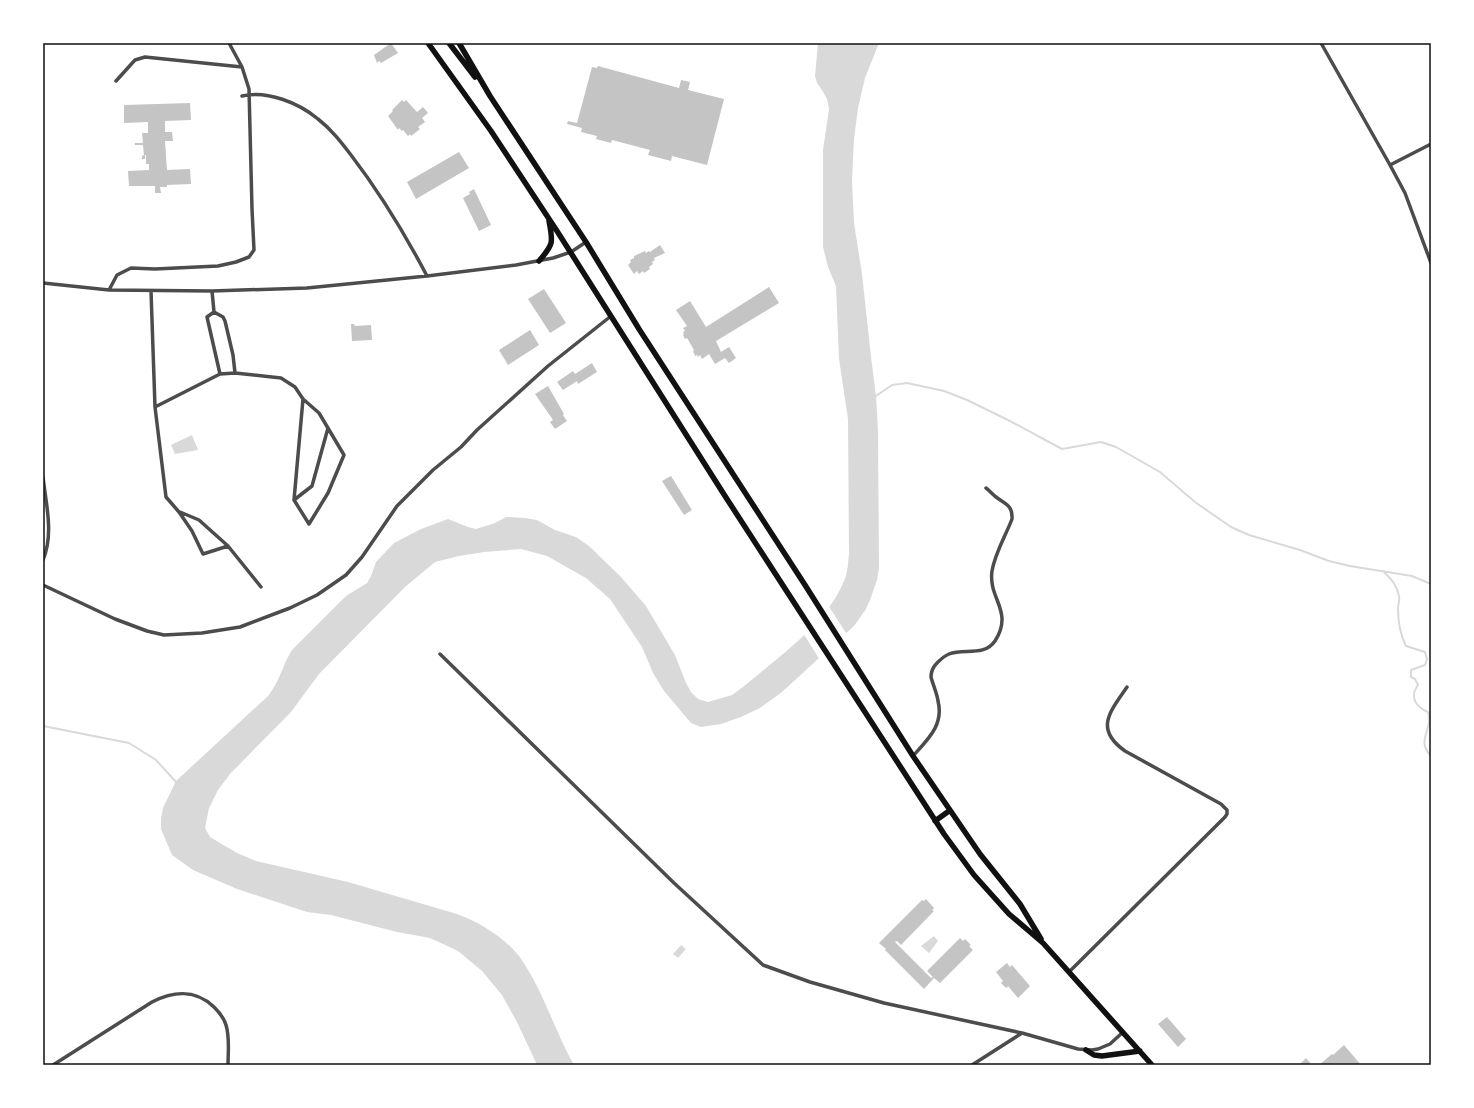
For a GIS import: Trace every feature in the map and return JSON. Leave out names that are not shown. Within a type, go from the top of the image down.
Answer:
[{"type":"main road","points":[[428,43],[491,131],[549,218],[729,502],[935,821],[974,875],[1009,914],[1043,942],[1152,1065]]},
{"type":"main road","points":[[450,43],[490,96]]},
{"type":"main road","points":[[459,43],[490,96],[586,242],[639,329],[805,585],[913,756],[980,854],[1020,904],[1043,942]]},
{"type":"main road","points":[[539,261],[547,252],[552,241],[549,218]]},
{"type":"main road","points":[[935,821],[949,810]]},
{"type":"main road","points":[[1086,1050],[1094,1055],[1102,1056],[1140,1051]]},
{"type":"street","points":[[109,290],[117,275],[131,268],[155,269],[218,266],[249,257],[254,250],[249,90],[242,67],[229,43]]},
{"type":"street","points":[[1321,43],[1405,193],[1431,263]]},
{"type":"street","points":[[116,81],[135,60],[144,57],[242,67]]},
{"type":"street","points":[[242,96],[274,96],[319,119],[336,137],[374,185],[427,276]]},
{"type":"street","points":[[1390,165],[1431,144]]},
{"type":"street","points":[[43,284],[109,290],[151,291],[307,288],[427,276],[539,261],[571,252],[586,242]]},
{"type":"street","points":[[212,290],[214,312]]},
{"type":"street","points":[[151,291],[155,407],[166,497],[179,512],[192,531],[203,554],[228,546]]},
{"type":"street","points":[[214,312],[223,317],[225,321],[233,355],[235,374]]},
{"type":"street","points":[[214,312],[207,317],[220,374]]},
{"type":"street","points":[[43,585],[115,618],[147,631],[164,635],[202,634],[240,627],[290,608],[317,595],[346,575],[362,557],[397,506],[433,470],[548,366],[611,316]]},
{"type":"street","points":[[155,407],[220,374],[281,378],[295,387],[303,399],[320,413],[344,455],[328,493],[309,524],[294,500],[303,399]]},
{"type":"street","points":[[294,500],[312,486],[328,428]]},
{"type":"street","points":[[43,477],[49,539],[43,560]]},
{"type":"street","points":[[913,756],[931,736],[938,722],[939,702],[931,677],[934,666],[944,656],[949,654],[981,651],[988,648],[994,642],[1002,629],[1003,624],[994,593],[992,572],[1012,519],[1012,512],[1009,505],[986,488]]},
{"type":"street","points":[[179,512],[199,520],[228,546],[261,587]]},
{"type":"street","points":[[440,654],[674,883],[763,965],[810,982],[884,1003],[1022,1033],[1086,1050],[1092,1050],[1110,1044],[1122,1032]]},
{"type":"street","points":[[1069,972],[1225,818],[1227,814],[1227,810],[1221,804],[1125,751],[1114,742],[1110,736],[1107,723],[1112,708],[1127,687]]},
{"type":"street","points":[[53,1065],[152,1002],[177,993],[184,993],[199,997],[213,1006],[222,1016],[229,1041],[228,1065]]},
{"type":"street","points":[[972,1065],[1022,1033]]},
{"type":"shaded area","points":[[818,43],[879,43],[865,78],[858,108],[854,139],[852,181],[854,223],[862,274],[876,396],[878,431],[879,568],[877,580],[870,600],[866,609],[854,626],[782,692],[760,708],[721,724],[701,727],[691,723],[664,691],[653,673],[642,647],[610,599],[586,578],[547,556],[521,549],[484,552],[435,562],[405,587],[319,674],[291,712],[230,774],[218,790],[209,808],[205,828],[210,837],[237,853],[256,861],[348,882],[457,914],[474,921],[499,936],[519,956],[535,982],[574,1065],[537,1065],[517,1022],[502,995],[482,971],[458,951],[430,938],[397,932],[331,915],[307,912],[237,889],[193,870],[172,855],[161,829],[163,808],[176,781],[268,696],[292,650],[346,596],[367,583],[376,562],[394,543],[421,529],[448,519],[476,529],[495,523],[506,517],[537,520],[555,530],[576,537],[589,546],[621,577],[646,606],[675,655],[691,692],[698,699],[708,702],[732,695],[743,687],[786,652],[826,612],[844,581],[848,564],[848,419],[839,359],[836,286],[828,267],[823,247],[823,150],[829,109],[827,99],[817,83],[815,76]]},
{"type":"shaded area","points":[[192,435],[198,450],[175,454],[171,445]]},
{"type":"shaded area","points":[[934,936],[938,941],[929,953],[921,946]]},
{"type":"shaded area","points":[[681,945],[686,949],[678,958],[673,954]]},
{"type":"pier","points":[[828,605],[848,636],[820,660],[803,633]]},
{"type":"building","points":[[391,43],[398,53],[381,63],[379,61],[377,63],[374,55]]},
{"type":"building","points":[[598,66],[679,88],[681,80],[690,82],[688,90],[724,99],[707,165],[672,156],[671,161],[648,155],[650,150],[612,140],[611,143],[596,139],[597,136],[581,132],[582,128],[567,124],[568,121],[577,123],[592,67],[597,68]]},
{"type":"building","points":[[402,100],[404,102],[406,100],[417,112],[423,107],[428,113],[422,118],[425,122],[418,127],[420,129],[411,136],[410,134],[408,136],[399,128],[398,130],[388,116]]},
{"type":"building","points":[[190,103],[191,120],[165,121],[165,132],[172,132],[173,141],[165,141],[167,170],[190,169],[191,184],[167,185],[167,187],[160,187],[161,193],[155,193],[155,186],[129,186],[128,171],[149,170],[149,164],[146,164],[146,155],[145,159],[142,159],[142,156],[144,155],[143,145],[135,145],[135,143],[143,143],[142,133],[148,133],[148,122],[124,123],[124,105]]},
{"type":"building","points":[[459,152],[469,168],[416,199],[407,182]]},
{"type":"building","points":[[474,189],[491,225],[479,231],[463,198],[470,194],[469,192]]},
{"type":"building","points":[[660,245],[665,253],[654,258],[655,260],[652,262],[653,264],[649,267],[650,269],[644,273],[643,271],[639,274],[637,271],[634,274],[628,265],[631,262],[630,260],[634,258],[634,256],[645,251],[646,253],[649,251],[650,252]]},
{"type":"building","points":[[769,287],[779,303],[716,341],[721,352],[729,347],[736,358],[729,363],[725,358],[715,364],[709,354],[702,359],[700,355],[698,357],[697,355],[695,356],[694,350],[687,338],[685,339],[683,335],[683,332],[685,331],[683,328],[687,326],[676,310],[690,301],[706,327]]},
{"type":"building","points":[[544,289],[566,323],[550,333],[528,299]]},
{"type":"building","points":[[351,324],[354,324],[355,326],[371,325],[372,340],[352,341]]},
{"type":"building","points":[[530,330],[539,345],[508,365],[499,350]]},
{"type":"building","points":[[592,363],[597,372],[578,384],[577,381],[563,390],[557,382],[573,371],[575,374]]},
{"type":"building","points":[[548,386],[567,421],[555,429],[550,422],[553,420],[535,394]]},
{"type":"building","points":[[671,476],[692,510],[684,515],[662,481]]},
{"type":"building","points":[[926,899],[934,908],[932,910],[934,911],[901,945],[897,941],[895,942],[931,978],[933,977],[927,971],[960,938],[963,941],[965,939],[971,945],[969,946],[973,950],[940,983],[934,978],[924,989],[879,943],[922,900],[924,901]]},
{"type":"building","points":[[1007,963],[1010,967],[1012,965],[1030,986],[1018,998],[1008,986],[1007,988],[1001,983],[1003,981],[996,972]]},
{"type":"building","points":[[1167,1017],[1186,1039],[1178,1047],[1158,1024]]},
{"type":"building","points":[[1344,1045],[1361,1065],[1319,1065],[1332,1054],[1333,1055]]},
{"type":"building","points":[[1306,1058],[1312,1065],[1299,1065]]},
{"type":"waterway","points":[[874,396],[892,385],[907,383],[944,391],[967,400],[1062,449],[1101,442],[1116,447],[1160,472],[1195,502],[1231,527],[1249,535],[1300,550],[1329,561],[1412,576],[1431,584]]},
{"type":"waterway","points":[[1384,572],[1393,582],[1398,592],[1399,623],[1402,637],[1406,646],[1425,652],[1427,659],[1425,665],[1411,670],[1411,677],[1415,679],[1418,685],[1414,694],[1415,701],[1420,707],[1428,712],[1429,724],[1425,745],[1431,756]]},
{"type":"waterway","points":[[43,726],[129,743],[156,760],[177,783]]}]
